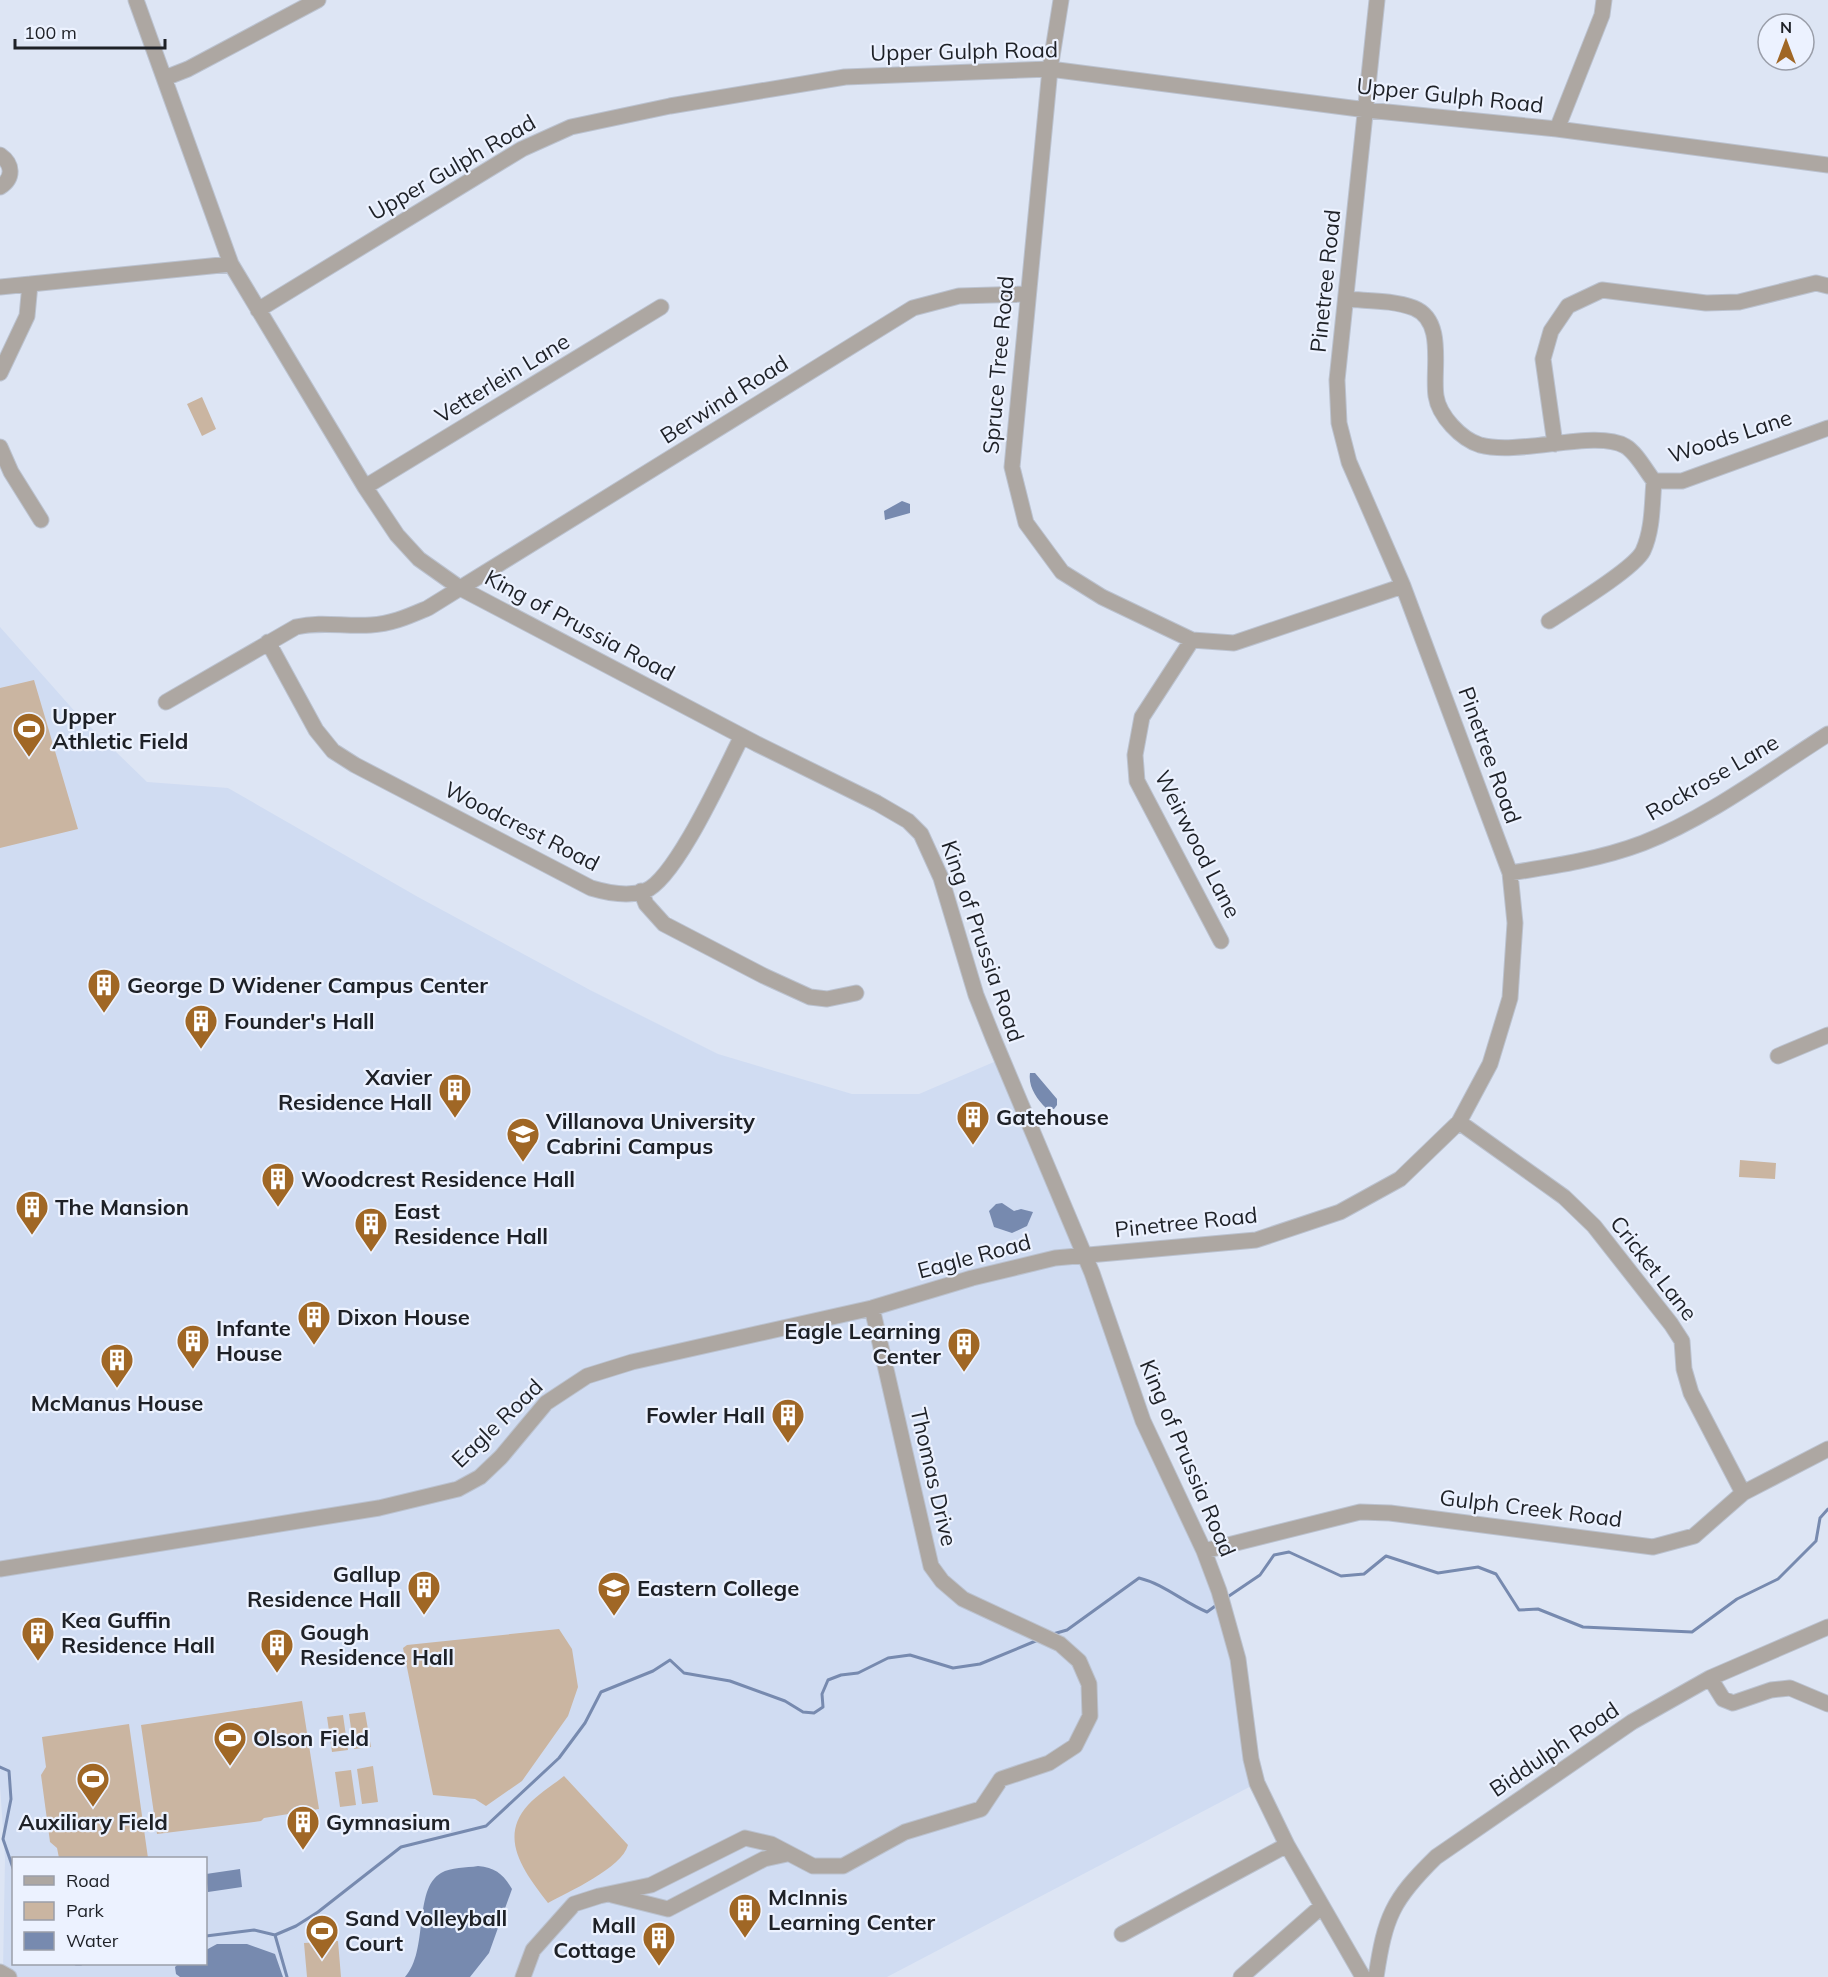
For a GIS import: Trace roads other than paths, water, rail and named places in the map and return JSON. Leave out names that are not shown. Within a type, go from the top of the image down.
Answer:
[{"type":"street","name":"King of Prussia Road","points":[[136,0],[231,264],[365,487],[397,535],[419,559],[460,588],[742,736],[895,813],[921,834],[941,878],[976,995],[1085,1255],[1143,1421],[1204,1551],[1219,1591],[1238,1659],[1251,1759],[1257,1783],[1287,1845],[1363,1977]]},
{"type":"street","points":[[165,78],[188,69],[318,0]]},
{"type":"street","name":"Spruce Tree Road","points":[[1061,0],[1050,69],[1026,294],[1012,468],[1026,523],[1062,572],[1102,597],[1192,640],[1234,643],[1403,586]]},
{"type":"street","name":"Pinetree Road","points":[[1085,1255],[1256,1240],[1340,1212],[1400,1179],[1459,1122],[1490,1064],[1510,998],[1515,923],[1510,873],[1403,586],[1349,462],[1339,423],[1337,380],[1377,0]]},
{"type":"street","points":[[1557,129],[1602,15],[1604,0]]},
{"type":"street","name":"Upper Gulph Road","points":[[258,310],[522,149],[572,127],[670,106],[845,76],[1050,69],[1367,110],[1557,129],[1828,165]]},
{"type":"street","points":[[0,155],[8,162],[11,173],[8,181],[0,188]]},
{"type":"street","points":[[0,287],[231,264]]},
{"type":"street","points":[[1555,444],[1543,359],[1551,331],[1568,306],[1602,290],[1706,303],[1739,302],[1816,283],[1828,286]]},
{"type":"street","points":[[0,373],[27,316],[30,284]]},
{"type":"street","name":"Berwind Road","points":[[166,702],[296,627],[314,623],[368,626],[393,623],[428,608],[913,308],[959,296],[1026,294]]},
{"type":"street","name":"Woods Lane","points":[[1346,299],[1395,303],[1416,309],[1431,327],[1436,349],[1436,398],[1453,428],[1479,444],[1492,447],[1604,441],[1626,446],[1654,481],[1682,481],[1828,428]]},
{"type":"street","name":"Vetterlein Lane","points":[[365,487],[661,307]]},
{"type":"street","points":[[0,447],[11,472],[40,520]]},
{"type":"street","points":[[1549,621],[1626,568],[1642,553],[1650,532],[1654,481]]},
{"type":"street","name":"Weirwood Lane","points":[[1192,640],[1142,717],[1135,755],[1137,781],[1221,941]]},
{"type":"street","name":"Woodcrest Road","points":[[268,642],[316,730],[333,751],[355,765],[591,888],[606,893],[641,891]]},
{"type":"street","name":"Rockrose Lane","points":[[1510,873],[1577,862],[1642,843],[1686,824],[1828,734]]},
{"type":"street","points":[[742,736],[672,867],[661,879],[641,891],[646,904],[664,924],[810,997],[827,999],[856,993]]},
{"type":"street","points":[[1778,1056],[1828,1035]]},
{"type":"street","name":"Cricket Lane","points":[[1459,1122],[1564,1197],[1594,1226],[1671,1324],[1682,1341],[1684,1369],[1691,1393],[1743,1493]]},
{"type":"street","name":"Eagle Road","points":[[0,1569],[379,1508],[458,1489],[480,1477],[501,1457],[546,1402],[587,1376],[632,1362],[872,1308],[972,1278],[1055,1258],[1085,1255]]},
{"type":"street","name":"Thomas Drive","points":[[523,1977],[532,1950],[574,1904],[651,1885],[745,1838],[771,1844],[813,1866],[843,1866],[905,1832],[981,1809],[1001,1779],[1049,1763],[1075,1746],[1090,1716],[1089,1684],[1079,1661],[1060,1644],[963,1599],[942,1581],[931,1566],[872,1308]]},
{"type":"street","name":"Gulph Creek Road","points":[[1204,1551],[1360,1512],[1390,1513],[1653,1547],[1694,1536],[1743,1493],[1828,1449]]},
{"type":"street","name":"Biddulph Road","points":[[1376,1977],[1382,1936],[1392,1908],[1408,1885],[1436,1857],[1632,1722],[1710,1678],[1828,1627]]},
{"type":"street","points":[[1710,1678],[1723,1699],[1733,1703],[1771,1690],[1790,1688],[1828,1704]]},
{"type":"street","points":[[1122,1934],[1287,1845]]},
{"type":"street","points":[[608,1894],[668,1909],[764,1858],[787,1854]]},
{"type":"street","points":[[1241,1977],[1322,1906]]},
{"type":"water","points":[[902,501],[910,504],[910,513],[885,520],[884,511]]},
{"type":"water","points":[[1030,1073],[1035,1073],[1057,1099],[1054,1109],[1046,1108],[1036,1097],[1030,1083]]},
{"type":"water","points":[[1002,1203],[1014,1211],[1021,1209],[1033,1212],[1027,1226],[1012,1233],[994,1227],[989,1211],[996,1204]]},
{"type":"water","points":[[478,1866],[490,1868],[498,1873],[512,1889],[489,1953],[470,1977],[405,1977],[417,1952],[424,1906],[432,1881],[445,1871]]},
{"type":"water","points":[[240,1869],[242,1887],[208,1892],[207,1874]]},
{"type":"water","points":[[217,1944],[247,1944],[275,1954],[283,1977],[180,1977],[176,1974],[177,1965],[207,1965],[207,1949]]},
{"type":"waterway","points":[[1226,1598],[1260,1575],[1274,1555],[1289,1552],[1341,1576],[1364,1574],[1386,1556],[1438,1573],[1478,1567],[1496,1574],[1519,1610],[1538,1609],[1583,1627],[1692,1632],[1737,1599],[1778,1579],[1816,1541],[1820,1518],[1828,1509]]},
{"type":"waterway","points":[[1053,1634],[1067,1630],[1139,1578],[1157,1584],[1207,1612],[1218,1604]]},
{"type":"waterway","points":[[207,1936],[254,1930],[275,1935],[296,1926],[318,1912],[401,1847],[486,1826],[559,1758],[585,1723],[601,1692],[653,1671],[670,1660],[684,1673],[730,1681],[785,1701],[803,1712],[814,1713],[823,1707],[822,1694],[828,1680],[841,1675],[858,1673],[888,1658],[910,1655],[953,1668],[980,1664],[1038,1640]]},
{"type":"waterway","points":[[0,1767],[9,1771],[11,1799],[3,1839],[12,1865]]},
{"type":"waterway","points":[[275,1935],[287,1977]]},
{"type":"place","name":"Upper Athletic Field","points":[[29,758]]},
{"type":"place","name":"George D Widener Campus Center","points":[[104,1014]]},
{"type":"place","name":"Founder's Hall","points":[[201,1050]]},
{"type":"place","name":"Xavier Residence Hall","points":[[455,1119]]},
{"type":"place","name":"Gatehouse","points":[[973,1146]]},
{"type":"place","name":"Villanova University Cabrini Campus","points":[[523,1163]]},
{"type":"place","name":"Woodcrest Residence Hall","points":[[278,1208]]},
{"type":"place","name":"The Mansion","points":[[32,1236]]},
{"type":"place","name":"East Residence Hall","points":[[371,1253]]},
{"type":"place","name":"Dixon House","points":[[314,1346]]},
{"type":"place","name":"Infante House","points":[[193,1370]]},
{"type":"place","name":"Eagle Learning Center","points":[[964,1373]]},
{"type":"place","name":"McManus House","points":[[117,1389]]},
{"type":"place","name":"Fowler Hall","points":[[788,1444]]},
{"type":"place","name":"Gallup Residence Hall","points":[[424,1616]]},
{"type":"place","name":"Eastern College","points":[[614,1617]]},
{"type":"place","name":"Kea Guffin Residence Hall","points":[[38,1662]]},
{"type":"place","name":"Gough Residence Hall","points":[[277,1674]]},
{"type":"place","name":"Olson Field","points":[[230,1767]]},
{"type":"place","name":"Auxiliary Field","points":[[93,1808]]},
{"type":"place","name":"Gymnasium","points":[[303,1851]]},
{"type":"place","name":"McInnis Learning Center","points":[[745,1939]]},
{"type":"place","name":"Sand Volleyball Court","points":[[322,1960]]},
{"type":"place","name":"Mall Cottage","points":[[659,1967]]}]
